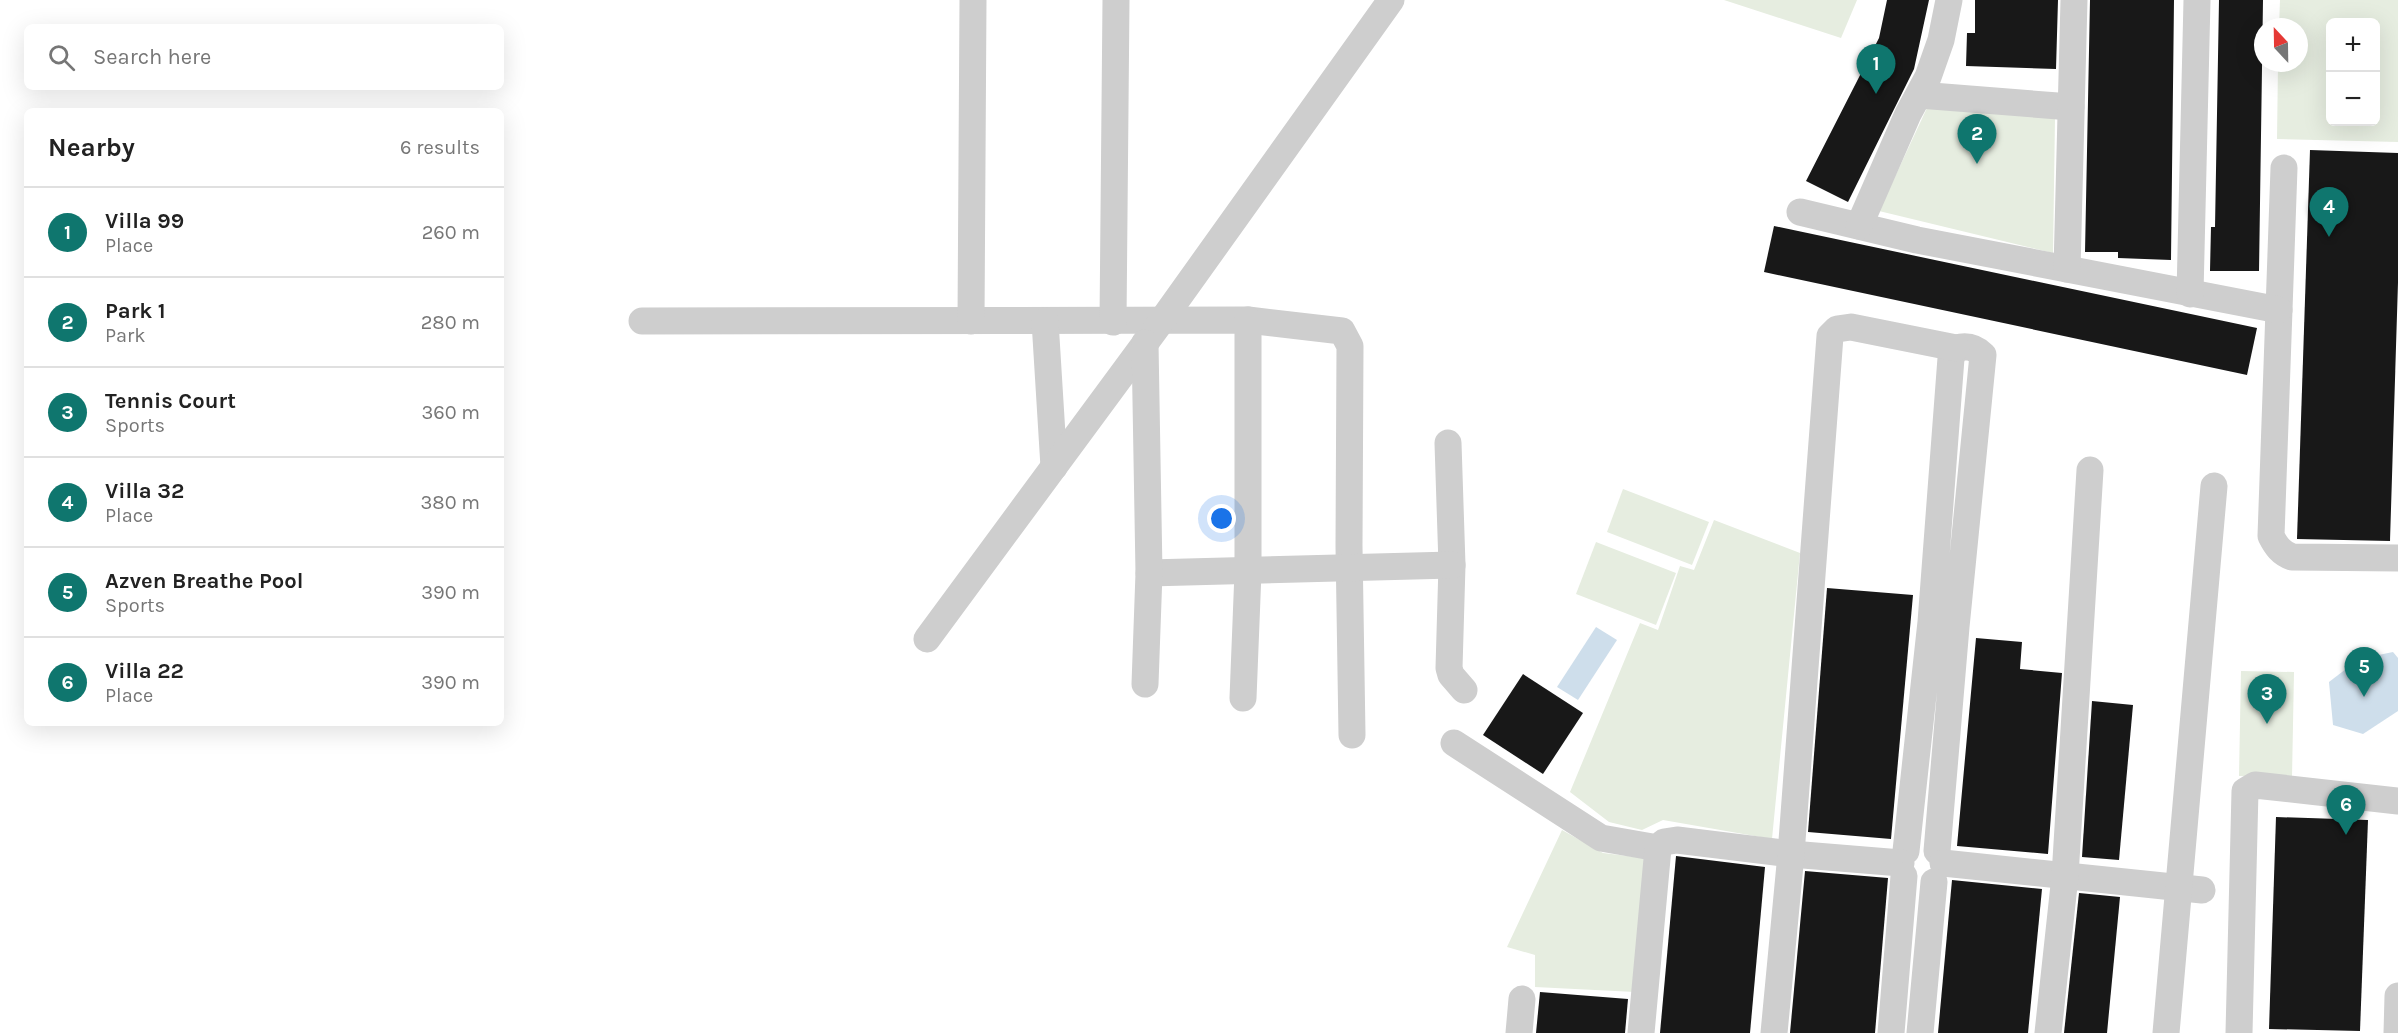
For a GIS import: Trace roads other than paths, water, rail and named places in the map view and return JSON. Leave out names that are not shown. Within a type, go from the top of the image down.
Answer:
[{"type":"street","points":[[971,321],[973,0]]},
{"type":"street","points":[[1113,322],[1116,0]]},
{"type":"street","points":[[927,639],[1145,344],[1390,0]]},
{"type":"street","points":[[1859,226],[1928,77],[1941,40],[1949,0]]},
{"type":"street","points":[[2067,269],[2074,0]]},
{"type":"street","points":[[2190,294],[2197,0]]},
{"type":"street","points":[[1919,95],[2071,107]]},
{"type":"street","points":[[2284,168],[2271,536],[2277,547],[2285,555],[2292,557],[2398,558]]},
{"type":"street","points":[[1800,212],[1917,240],[2279,310]]},
{"type":"street","points":[[642,321],[1248,320],[1342,331],[1350,346],[1349,568],[1352,735]]},
{"type":"street","points":[[1243,698],[1248,572],[1248,320]]},
{"type":"street","points":[[1045,321],[1054,467]]},
{"type":"street","points":[[1774,1033],[1791,854],[1830,336],[1837,328],[1851,327],[1956,348],[1964,346],[1976,349],[1983,355],[1904,864],[1890,1033]]},
{"type":"street","points":[[1145,344],[1149,573],[1145,684]]},
{"type":"street","points":[[1448,442],[1452,565],[1449,668],[1451,675],[1464,690]]},
{"type":"street","points":[[2048,1033],[2065,876],[2090,470]]},
{"type":"street","points":[[2166,1033],[2191,889],[2214,486]]},
{"type":"street","points":[[1149,573],[1452,565]]},
{"type":"street","points":[[1920,1033],[1938,865],[1943,624]]},
{"type":"street","points":[[1454,743],[1601,838],[1658,848]]},
{"type":"street","points":[[2239,1033],[2245,791],[2255,785],[2398,801]]},
{"type":"street","points":[[1641,1033],[1658,848],[1664,842],[1677,840],[1791,854],[1904,864]]},
{"type":"street","points":[[1904,864],[1918,844],[1925,844],[1938,865]]},
{"type":"street","points":[[1904,864],[1915,885],[1922,886],[1938,865]]},
{"type":"street","points":[[1938,865],[2191,889]]},
{"type":"street","points":[[2397,1033],[2398,996]]},
{"type":"street","points":[[1519,1033],[1522,999]]},
{"type":"water","points":[[1596,627],[1617,640],[1578,700],[1557,687]]},
{"type":"water","points":[[2393,652],[2398,658],[2398,711],[2363,734],[2333,725],[2329,682],[2359,659]]},
{"type":"place","name":"Villa 99","points":[[1876,94]]},
{"type":"place","name":"Park 1","points":[[1977,164]]},
{"type":"place","name":"Villa 32","points":[[2329,237]]},
{"type":"place","name":"Azven Breathe Pool","points":[[2364,697]]},
{"type":"place","name":"Tennis Court","points":[[2267,724]]},
{"type":"place","name":"Villa 22","points":[[2346,835]]}]
